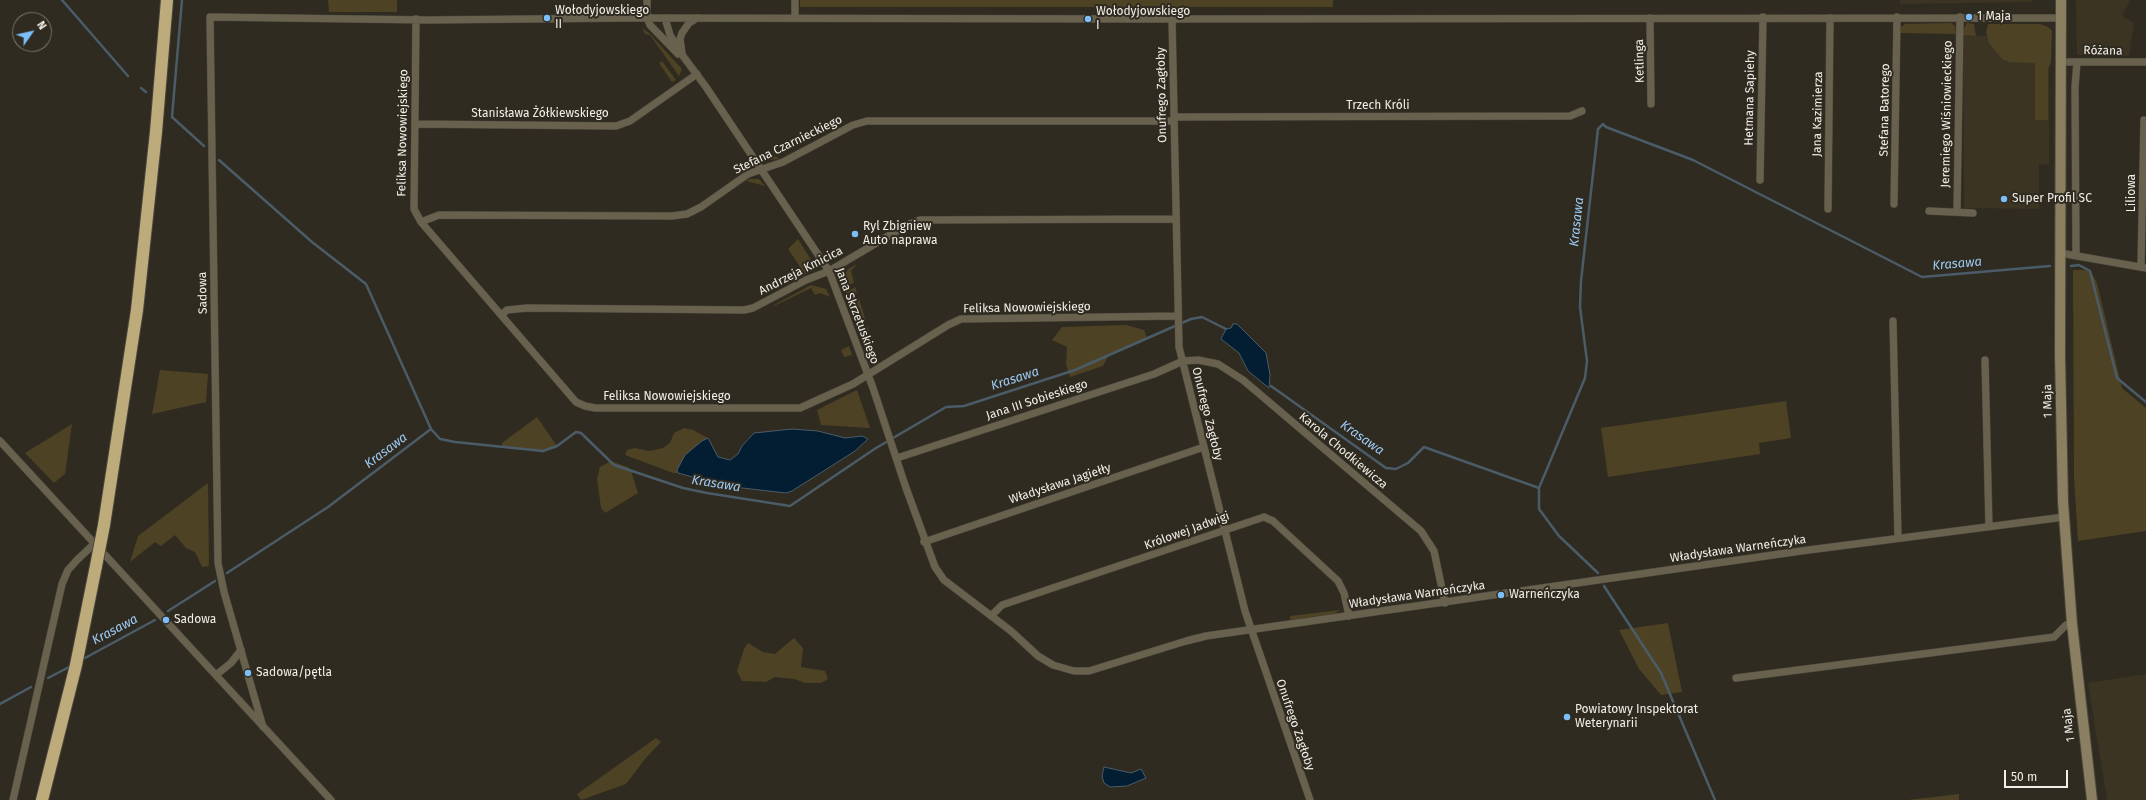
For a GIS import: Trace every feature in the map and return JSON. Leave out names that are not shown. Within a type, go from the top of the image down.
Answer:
[{"type":"highway","points":[[42,800],[76,665],[104,525],[128,379],[141,274],[167,0]]},
{"type":"main road","name":"1 Maja","points":[[2061,0],[2060,253],[2064,518],[2072,624],[2092,800]]},
{"type":"street","points":[[647,0],[647,18]]},
{"type":"street","points":[[795,0],[795,18]]},
{"type":"street","name":"Sadowa","points":[[332,800],[263,727],[224,592],[218,563],[210,17],[416,19]]},
{"type":"street","name":"Hetmana Sapiehy","points":[[1760,180],[1763,17]]},
{"type":"street","name":"Stefana Batorego","points":[[1894,204],[1897,17]]},
{"type":"street","name":"Jeremiego Wiśniowieckiego","points":[[1957,212],[1960,17]]},
{"type":"street","name":"Jana Skrzetuskiego","points":[[647,18],[650,25],[686,60]]},
{"type":"street","name":"Jana Skrzetuskiego","points":[[665,18],[670,35],[686,60],[697,74],[829,271],[868,374],[924,542]]},
{"type":"street","name":"Jana Skrzetuskiego","points":[[686,60],[680,39],[684,28],[698,18]]},
{"type":"street","name":"Ketlinga","points":[[1650,18],[1651,104]]},
{"type":"street","name":"Jana Kazimierza","points":[[1828,209],[1830,18]]},
{"type":"street","points":[[416,19],[2060,18]]},
{"type":"street","name":"Feliksa Nowowiejskiego","points":[[416,19],[413,204],[421,222],[576,402],[595,408],[800,408],[847,387],[948,325],[961,319],[1177,318]]},
{"type":"street","name":"Onufrego Zagłoby","points":[[1172,19],[1177,318],[1179,347],[1250,630],[1310,800]]},
{"type":"street","name":"Różana","points":[[2060,62],[2146,62]]},
{"type":"street","points":[[2076,255],[2075,88],[2077,62]]},
{"type":"street","name":"Stanisława Żółkiewskiego","points":[[415,124],[616,126],[624,124],[637,117],[697,74]]},
{"type":"street","name":"Trzech Króli","points":[[1174,119],[1570,116],[1582,112]]},
{"type":"street","name":"Stefana Czarnieckiego","points":[[421,222],[439,215],[687,214],[701,207],[742,179],[761,169],[783,162],[853,125],[867,121],[1174,119]]},
{"type":"street","name":"Liliowa","points":[[2144,120],[2144,267]]},
{"type":"street","points":[[1929,211],[1973,213]]},
{"type":"street","name":"Andrzeja Kmicica","points":[[501,315],[507,310],[527,308],[744,310],[762,304],[806,280],[829,271],[906,225],[920,220],[1176,219]]},
{"type":"street","points":[[2060,253],[2144,267]]},
{"type":"street","points":[[1893,321],[1898,538]]},
{"type":"street","name":"Karola Chodkiewicza","points":[[1183,361],[1198,360],[1218,364],[1235,374],[1421,531],[1434,550],[1445,603]]},
{"type":"street","points":[[1985,360],[1989,527]]},
{"type":"street","name":"Jana III Sobieskiego","points":[[897,458],[1154,374],[1183,361]]},
{"type":"street","points":[[0,441],[263,727]]},
{"type":"street","name":"Władysława Jagiełły","points":[[924,542],[1204,447]]},
{"type":"street","name":"Królowej Jadwigi","points":[[991,616],[1002,605],[1259,518],[1268,517],[1338,582],[1344,593],[1349,616]]},
{"type":"street","name":"Władysława Warneńczyka","points":[[924,542],[934,567],[944,580],[991,616],[1038,656],[1054,665],[1078,672],[1097,669],[1186,640],[1250,630],[1898,538],[2064,518]]},
{"type":"street","points":[[13,800],[62,584],[72,565],[95,543]]},
{"type":"street","points":[[1736,678],[2054,638],[2066,625],[2072,624]]},
{"type":"street","points":[[216,675],[231,663],[242,650]]},
{"type":"shaded area","points":[[328,0],[397,0],[397,12],[329,12]]},
{"type":"shaded area","points":[[800,0],[1333,0],[1333,7],[800,7]]},
{"type":"shaded area","points":[[1900,0],[2032,0],[2032,2],[1900,4]]},
{"type":"shaded area","points":[[2076,0],[2130,0],[2122,16],[2134,23],[2129,56],[2077,55]]},
{"type":"shaded area","points":[[1951,23],[1955,26],[1956,34],[1900,33],[1900,28],[1905,24]]},
{"type":"shaded area","points":[[1967,23],[1974,24],[1976,36],[1963,35],[1963,30]]},
{"type":"shaded area","points":[[1988,24],[2040,24],[2048,27],[2052,31],[2051,62],[2048,69],[2048,120],[2035,120],[2035,63],[2009,62],[2002,59],[1989,43],[1986,32]]},
{"type":"shaded area","points":[[642,28],[649,33],[682,69],[679,76],[650,35],[645,34]]},
{"type":"shaded area","points":[[1963,35],[2049,38],[2049,165],[2039,164],[2039,209],[1964,208]]},
{"type":"shaded area","points":[[662,61],[676,80],[672,82],[659,63]]},
{"type":"shaded area","points":[[758,155],[777,157],[779,159],[768,160]]},
{"type":"shaded area","points":[[750,179],[759,179],[765,186],[746,181]]},
{"type":"shaded area","points":[[798,239],[811,260],[808,272],[805,274],[788,249]]},
{"type":"shaded area","points":[[857,264],[851,271],[854,283],[843,288],[841,282],[848,269]]},
{"type":"shaded area","points":[[2073,270],[2084,270],[2091,272],[2097,283],[2122,388],[2146,408],[2146,531],[2078,541],[2074,477]]},
{"type":"shaded area","points":[[811,285],[826,289],[830,297],[820,293],[815,295],[811,288],[774,306],[774,305]]},
{"type":"shaded area","points":[[855,287],[857,292],[847,298],[845,293]]},
{"type":"shaded area","points":[[854,299],[859,299],[866,321],[857,324],[849,302]]},
{"type":"shaded area","points":[[1126,325],[1144,330],[1147,338],[1109,355],[1103,366],[1070,377],[1066,364],[1067,347],[1052,340],[1062,327]]},
{"type":"shaded area","points":[[862,326],[866,326],[868,330],[866,334],[862,334],[860,332],[860,328]]},
{"type":"shaded area","points":[[849,346],[852,355],[844,357],[841,350]]},
{"type":"shaded area","points":[[160,370],[208,374],[206,402],[152,414]]},
{"type":"shaded area","points":[[857,390],[870,428],[821,425],[817,410]]},
{"type":"shaded area","points":[[1786,401],[1791,438],[1759,443],[1760,454],[1608,477],[1601,428]]},
{"type":"shaded area","points":[[537,417],[557,446],[543,451],[502,447],[502,443]]},
{"type":"shaded area","points":[[72,424],[65,474],[54,483],[25,453]]},
{"type":"shaded area","points":[[684,428],[693,430],[708,438],[685,455],[677,470],[678,473],[673,473],[625,455],[627,450],[635,448],[650,451],[663,448],[670,443],[674,433]]},
{"type":"shaded area","points":[[611,461],[630,468],[638,493],[605,513],[601,508],[597,479],[600,467]]},
{"type":"shaded area","points":[[208,483],[209,566],[202,567],[195,552],[186,548],[175,535],[161,546],[155,542],[130,562],[138,536]]},
{"type":"shaded area","points":[[1340,610],[1334,614],[1290,620],[1290,616]]},
{"type":"shaded area","points":[[1668,623],[1682,692],[1661,695],[1639,669],[1619,630]]},
{"type":"shaded area","points":[[794,638],[803,648],[801,667],[825,671],[828,679],[821,683],[805,683],[794,679],[775,677],[766,682],[742,681],[737,671],[744,649],[748,643],[763,652],[775,654]]},
{"type":"shaded area","points":[[2146,674],[2146,800],[2107,800],[2088,683]]},
{"type":"shaded area","points":[[656,738],[661,742],[645,759],[626,784],[581,800],[577,794]]},
{"type":"shaded area","points":[[1959,794],[1959,800],[1908,800],[1943,796]]},
{"type":"water","points":[[1233,324],[1237,324],[1266,353],[1270,375],[1269,388],[1248,371],[1239,353],[1221,339],[1226,329],[1231,328]]},
{"type":"water","points":[[792,429],[818,431],[845,438],[862,436],[868,439],[855,451],[792,491],[786,493],[725,486],[678,473],[677,470],[685,455],[708,438],[718,457],[730,460],[738,454],[742,446],[754,433]]},
{"type":"water","points":[[1104,767],[1131,773],[1141,769],[1146,778],[1127,786],[1110,787],[1104,783],[1102,776]]},
{"type":"waterway","points":[[62,0],[128,76]]},
{"type":"waterway","points":[[182,0],[172,117],[204,146]]},
{"type":"waterway","points":[[141,88],[146,92]]},
{"type":"waterway","name":"Krasawa","points":[[1271,386],[1386,468],[1396,469],[1408,463],[1424,447],[1539,488],[1585,378],[1587,361],[1580,307],[1581,281],[1598,129],[1603,124],[1606,127],[1693,160],[1922,277],[2050,266]]},
{"type":"waterway","name":"Krasawa","points":[[219,160],[312,242],[366,284],[431,429],[440,439],[455,442],[543,451],[557,446],[576,432],[581,433],[614,465],[683,488],[707,493],[790,506],[876,448],[946,407],[964,406],[1075,370],[1191,319],[1202,317],[1226,329]]},
{"type":"waterway","name":"Krasawa","points":[[2071,266],[2079,265],[2090,271],[2117,378],[2146,402]]},
{"type":"waterway","name":"Krasawa","points":[[227,573],[328,507],[431,429]]},
{"type":"waterway","points":[[1539,488],[1539,509],[1559,536],[1598,573]]},
{"type":"waterway","name":"Krasawa","points":[[168,611],[215,581]]},
{"type":"waterway","points":[[1604,586],[1661,673],[1715,800]]},
{"type":"waterway","name":"Krasawa","points":[[85,658],[155,620]]},
{"type":"waterway","name":"Krasawa","points":[[48,678],[69,667]]},
{"type":"waterway","name":"Krasawa","points":[[0,704],[31,687]]},
{"type":"place","name":"1 Maja","points":[[1969,17]]},
{"type":"place","name":"Wołodyjowskiego II","points":[[547,18]]},
{"type":"place","name":"Wołodyjowskiego I","points":[[1088,19]]},
{"type":"place","name":"Super Profil SC","points":[[2004,199]]},
{"type":"place","name":"Ryl Zbigniew Auto naprawa","points":[[855,234]]},
{"type":"place","name":"Warneńczyka","points":[[1501,595]]},
{"type":"place","name":"Sadowa","points":[[166,620]]},
{"type":"place","name":"Sadowa/pętla","points":[[248,673]]},
{"type":"place","name":"Powiatowy Inspektorat Weterynarii","points":[[1567,717]]}]
